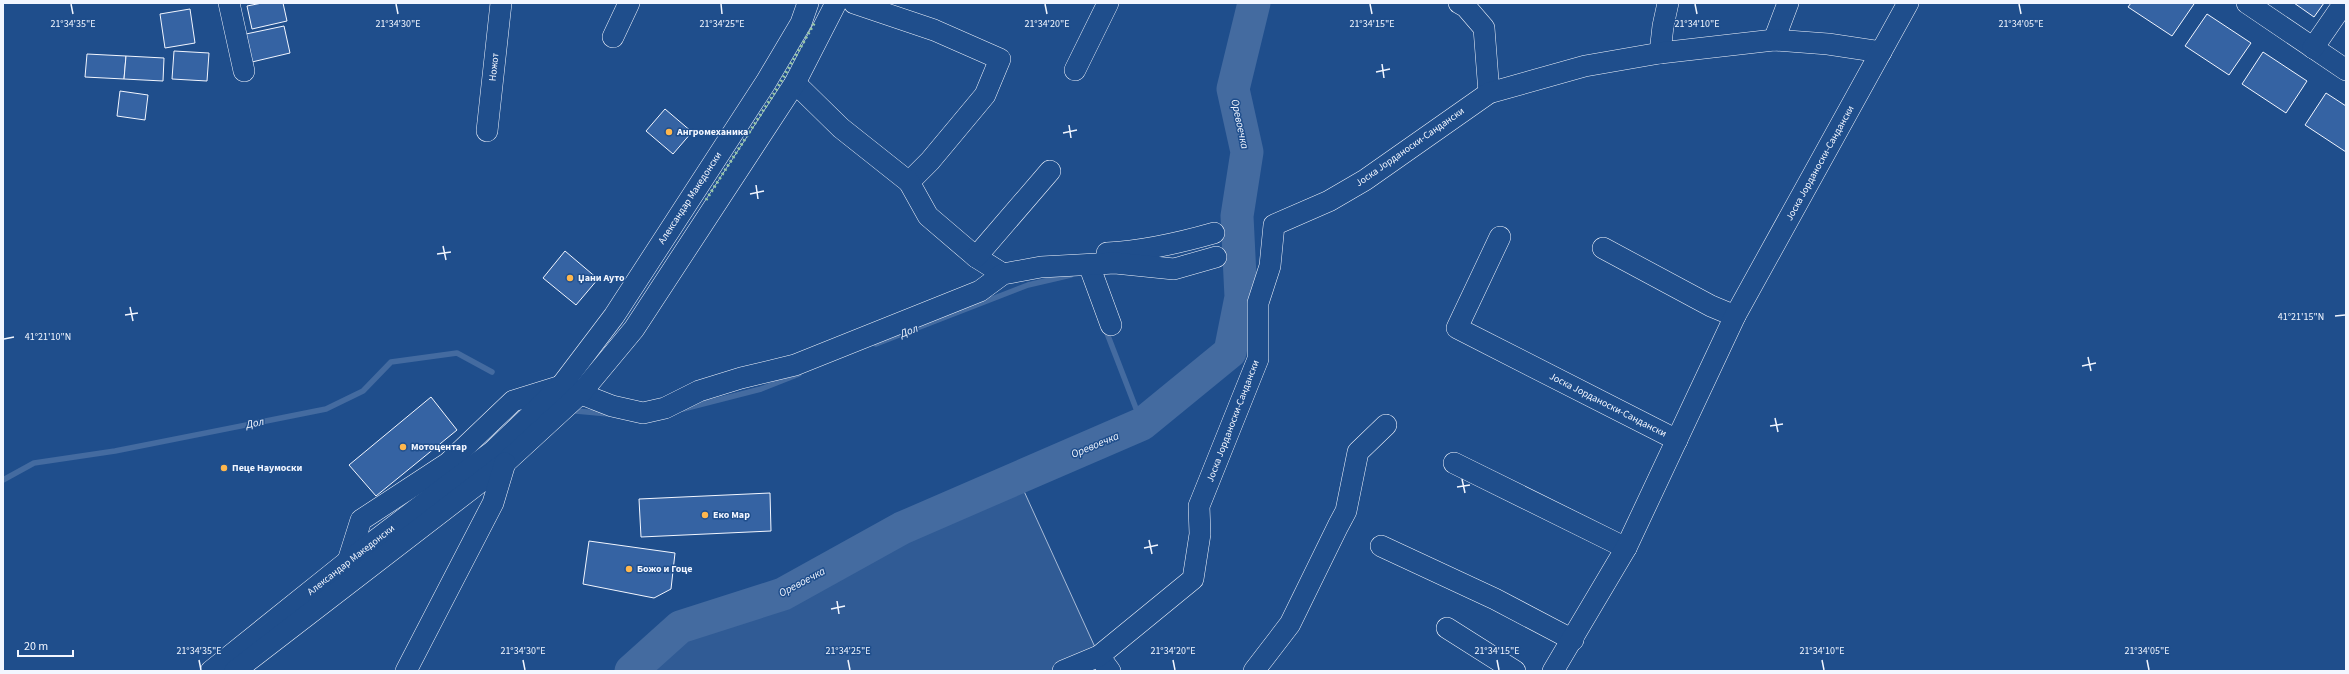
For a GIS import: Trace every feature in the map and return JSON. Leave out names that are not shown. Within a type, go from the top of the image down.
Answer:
[{"type":"street","points":[[229,3],[244,71]]},
{"type":"street","name":"Ножот","points":[[487,131],[501,3]]},
{"type":"street","points":[[613,37],[629,3]]},
{"type":"street","name":"Александар Македонски","points":[[210,671],[348,561],[499,457],[561,386],[614,316],[766,82],[802,23],[808,3]]},
{"type":"street","name":"Александар Македонски","points":[[235,671],[499,457],[580,394],[634,329],[795,83],[836,3]]},
{"type":"street","points":[[854,3],[934,30],[1000,59],[985,95],[930,161],[909,182]]},
{"type":"street","points":[[1075,70],[1108,3]]},
{"type":"street","points":[[1459,3],[1466,7],[1484,28],[1489,93]]},
{"type":"street","points":[[1660,53],[1663,26],[1668,3]]},
{"type":"street","points":[[1774,40],[1788,3]]},
{"type":"street","name":"Јоска Јорданоски-Сандански","points":[[1554,671],[1626,548],[1735,316],[1908,3]]},
{"type":"street","points":[[2247,3],[2346,70]]},
{"type":"street","points":[[2313,48],[2344,3]]},
{"type":"street","name":"Јоска Јорданоски-Сандански","points":[[1063,671],[1104,664],[1193,579],[1200,534],[1199,506],[1258,359],[1258,303],[1270,266],[1274,225],[1329,201],[1365,180],[1489,93],[1585,66],[1660,53],[1774,40],[1828,44],[1881,52]]},
{"type":"street","points":[[795,83],[841,128],[909,182],[928,216],[976,256],[1003,274]]},
{"type":"street","points":[[976,256],[1050,172]]},
{"type":"street","points":[[348,561],[361,520],[448,463],[513,401],[561,386],[612,406],[643,413],[665,408],[699,391],[720,384],[795,365],[980,291],[1003,274],[1041,267],[1094,253],[1135,251],[1172,245],[1214,233]]},
{"type":"street","name":"Јоска Јорданоски-Сандански","points":[[1500,237],[1457,328],[1677,440]]},
{"type":"street","points":[[1603,248],[1711,306],[1735,316]]},
{"type":"street","points":[[1041,267],[1115,263],[1174,269],[1216,257]]},
{"type":"street","points":[[1089,265],[1111,325]]},
{"type":"street","points":[[1254,671],[1290,624],[1346,511],[1358,452],[1386,424]]},
{"type":"street","name":"Александар Македонски","points":[[406,671],[493,503],[499,457]]},
{"type":"street","points":[[1454,463],[1626,548]]},
{"type":"street","points":[[1381,546],[1495,599],[1573,640]]},
{"type":"street","points":[[1447,628],[1515,671]]},
{"type":"shaded area","points":[[1018,478],[1099,656],[1063,671],[631,671],[680,627],[783,594],[902,528]]},
{"type":"building","points":[[262,3],[283,3],[287,21],[252,29],[247,6]]},
{"type":"building","points":[[2131,3],[2194,4],[2172,36],[2128,7]]},
{"type":"building","points":[[2294,3],[2324,3],[2314,17]]},
{"type":"building","points":[[190,9],[195,43],[165,48],[160,14]]},
{"type":"building","points":[[2207,14],[2251,43],[2229,75],[2185,46]]},
{"type":"building","points":[[284,26],[290,53],[252,62],[246,34]]},
{"type":"building","points":[[174,51],[209,53],[207,81],[172,79]]},
{"type":"building","points":[[2263,52],[2307,81],[2286,113],[2242,84]]},
{"type":"building","points":[[87,54],[126,56],[124,79],[85,77]]},
{"type":"building","points":[[126,56],[164,58],[163,81],[124,79]]},
{"type":"building","points":[[120,91],[148,95],[145,120],[117,116]]},
{"type":"building","points":[[2326,93],[2346,106],[2346,152],[2305,125]]},
{"type":"building","name":"Ангромеханика","points":[[665,109],[692,132],[673,154],[646,131]]},
{"type":"building","name":"Џани Ауто","points":[[565,251],[598,279],[576,305],[543,278]]},
{"type":"building","name":"Мотоцентар","points":[[431,397],[457,430],[376,496],[349,465]]},
{"type":"building","name":"Еко Мар","points":[[770,493],[771,531],[641,537],[639,499]]},
{"type":"building","name":"Божо и Гоце","points":[[589,541],[675,553],[671,589],[654,598],[583,584]]},
{"type":"waterway","name":"Оревоечка","points":[[631,671],[680,627],[783,594],[902,528],[1142,424],[1230,352],[1241,297],[1237,216],[1247,152],[1233,89],[1254,3]]},
{"type":"waterway","name":"Дол","points":[[876,344],[1028,285],[1071,275]]},
{"type":"waterway","name":"Дол","points":[[1105,328],[1142,424]]},
{"type":"waterway","name":"Дол","points":[[3,480],[34,463],[115,451],[326,409],[363,391],[391,362],[457,353],[492,372]]},
{"type":"waterway","name":"Дол","points":[[683,409],[761,389],[799,374]]},
{"type":"waterway","name":"Дол","points":[[576,411],[609,414]]},
{"type":"hedge","points":[[706,200],[775,92],[815,22]]},
{"type":"place","name":"Ангромеханика","points":[[669,132]]},
{"type":"place","name":"Џани Ауто","points":[[570,278]]},
{"type":"place","name":"Мотоцентар","points":[[403,447]]},
{"type":"place","name":"Пеце Наумоски","points":[[224,468]]},
{"type":"place","name":"Еко Мар","points":[[705,515]]},
{"type":"place","name":"Божо и Гоце","points":[[629,569]]}]
